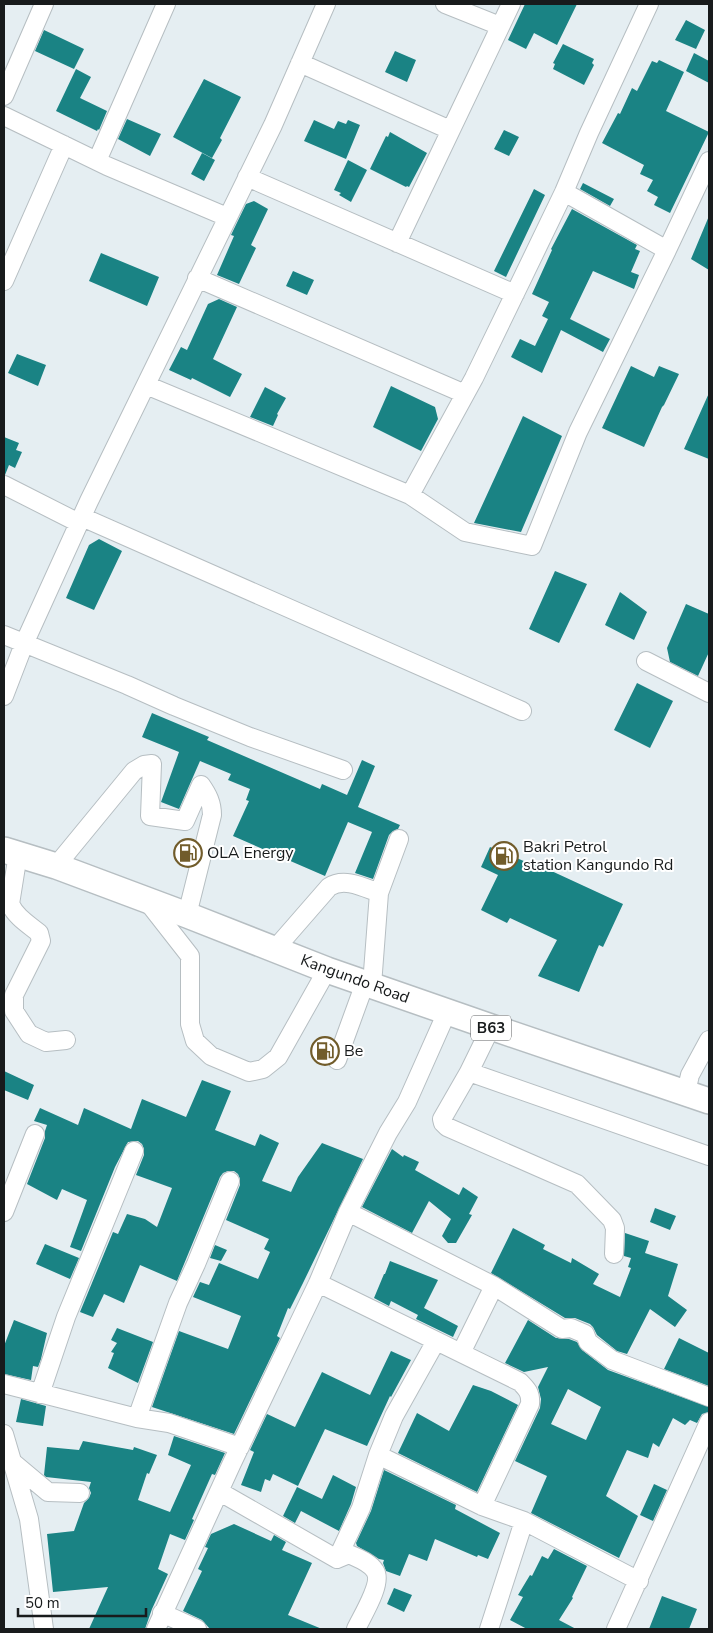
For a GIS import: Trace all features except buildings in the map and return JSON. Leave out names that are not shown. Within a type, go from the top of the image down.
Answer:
[{"type":"highway","name":"Kangundo Road","points":[[11,852],[56,866],[327,970],[491,1028],[709,1101]]},
{"type":"street","points":[[4,96],[44,4]]},
{"type":"street","points":[[97,161],[166,4]]},
{"type":"street","points":[[4,696],[24,644],[81,520],[247,177],[326,4]]},
{"type":"street","points":[[445,4],[500,26]]},
{"type":"street","points":[[398,243],[511,4]]},
{"type":"street","points":[[410,495],[465,394],[515,294],[564,192],[589,133],[649,4]]},
{"type":"street","points":[[300,63],[450,130]]},
{"type":"street","points":[[4,116],[97,161],[227,217]]},
{"type":"street","points":[[4,281],[64,145]]},
{"type":"street","points":[[146,385],[410,495],[466,532],[532,546],[578,432],[709,160]]},
{"type":"street","points":[[247,177],[515,294]]},
{"type":"street","points":[[564,192],[667,250]]},
{"type":"street","points":[[197,278],[465,394]]},
{"type":"street","points":[[4,485],[522,711]]},
{"type":"street","points":[[4,635],[250,737],[343,770]]},
{"type":"street","points":[[646,660],[709,693]]},
{"type":"street","points":[[56,866],[134,771],[144,765],[152,764],[150,816],[185,821],[201,785],[209,796],[212,808],[212,815],[187,915]]},
{"type":"street","points":[[337,1060],[369,984],[379,893],[399,839]]},
{"type":"street","points":[[11,852],[10,904],[20,918],[39,933],[41,941],[14,995],[14,1011],[29,1034],[46,1042],[66,1040]]},
{"type":"street","points":[[275,949],[329,887],[336,882],[343,881],[379,893]]},
{"type":"street","points":[[146,900],[190,956],[190,1024],[195,1041],[211,1056],[249,1072],[263,1069],[278,1057],[327,970]]},
{"type":"street","points":[[197,1629],[159,1621],[318,1283],[348,1212],[388,1132],[407,1102],[447,1012]]},
{"type":"street","points":[[491,1028],[469,1072],[442,1118],[443,1123],[577,1184],[612,1220],[615,1228],[614,1254]]},
{"type":"street","points":[[686,1092],[690,1075],[709,1040]]},
{"type":"street","points":[[469,1072],[709,1156]]},
{"type":"street","points":[[4,1212],[35,1134]]},
{"type":"street","points":[[40,1394],[66,1317],[134,1151]]},
{"type":"street","points":[[137,1418],[178,1303],[230,1181]]},
{"type":"street","points":[[348,1212],[494,1286],[562,1330],[571,1328],[585,1334],[588,1342],[612,1360],[709,1397]]},
{"type":"street","points":[[318,1283],[520,1382],[528,1390],[530,1404],[482,1506]]},
{"type":"street","points":[[461,1354],[494,1286]]},
{"type":"street","points":[[337,1559],[362,1508],[378,1455],[394,1416],[436,1341]]},
{"type":"street","points":[[4,1384],[137,1418],[169,1423],[240,1447]]},
{"type":"street","points":[[616,1629],[709,1422]]},
{"type":"street","points":[[4,1434],[29,1519],[44,1629]]},
{"type":"street","points":[[378,1455],[482,1506],[524,1520],[639,1581]]},
{"type":"street","points":[[11,1461],[48,1492],[80,1493]]},
{"type":"street","points":[[220,1492],[337,1559]]},
{"type":"street","points":[[489,1629],[524,1520]]},
{"type":"street","points":[[337,1559],[349,1554],[375,1570],[378,1579],[376,1588],[356,1629]]},
{"type":"place","name":"OLA Energy","points":[[188,853]]},
{"type":"place","name":"Bakri Petrol station Kangundo Rd","points":[[504,856]]},
{"type":"place","name":"Be","points":[[325,1051]]}]
